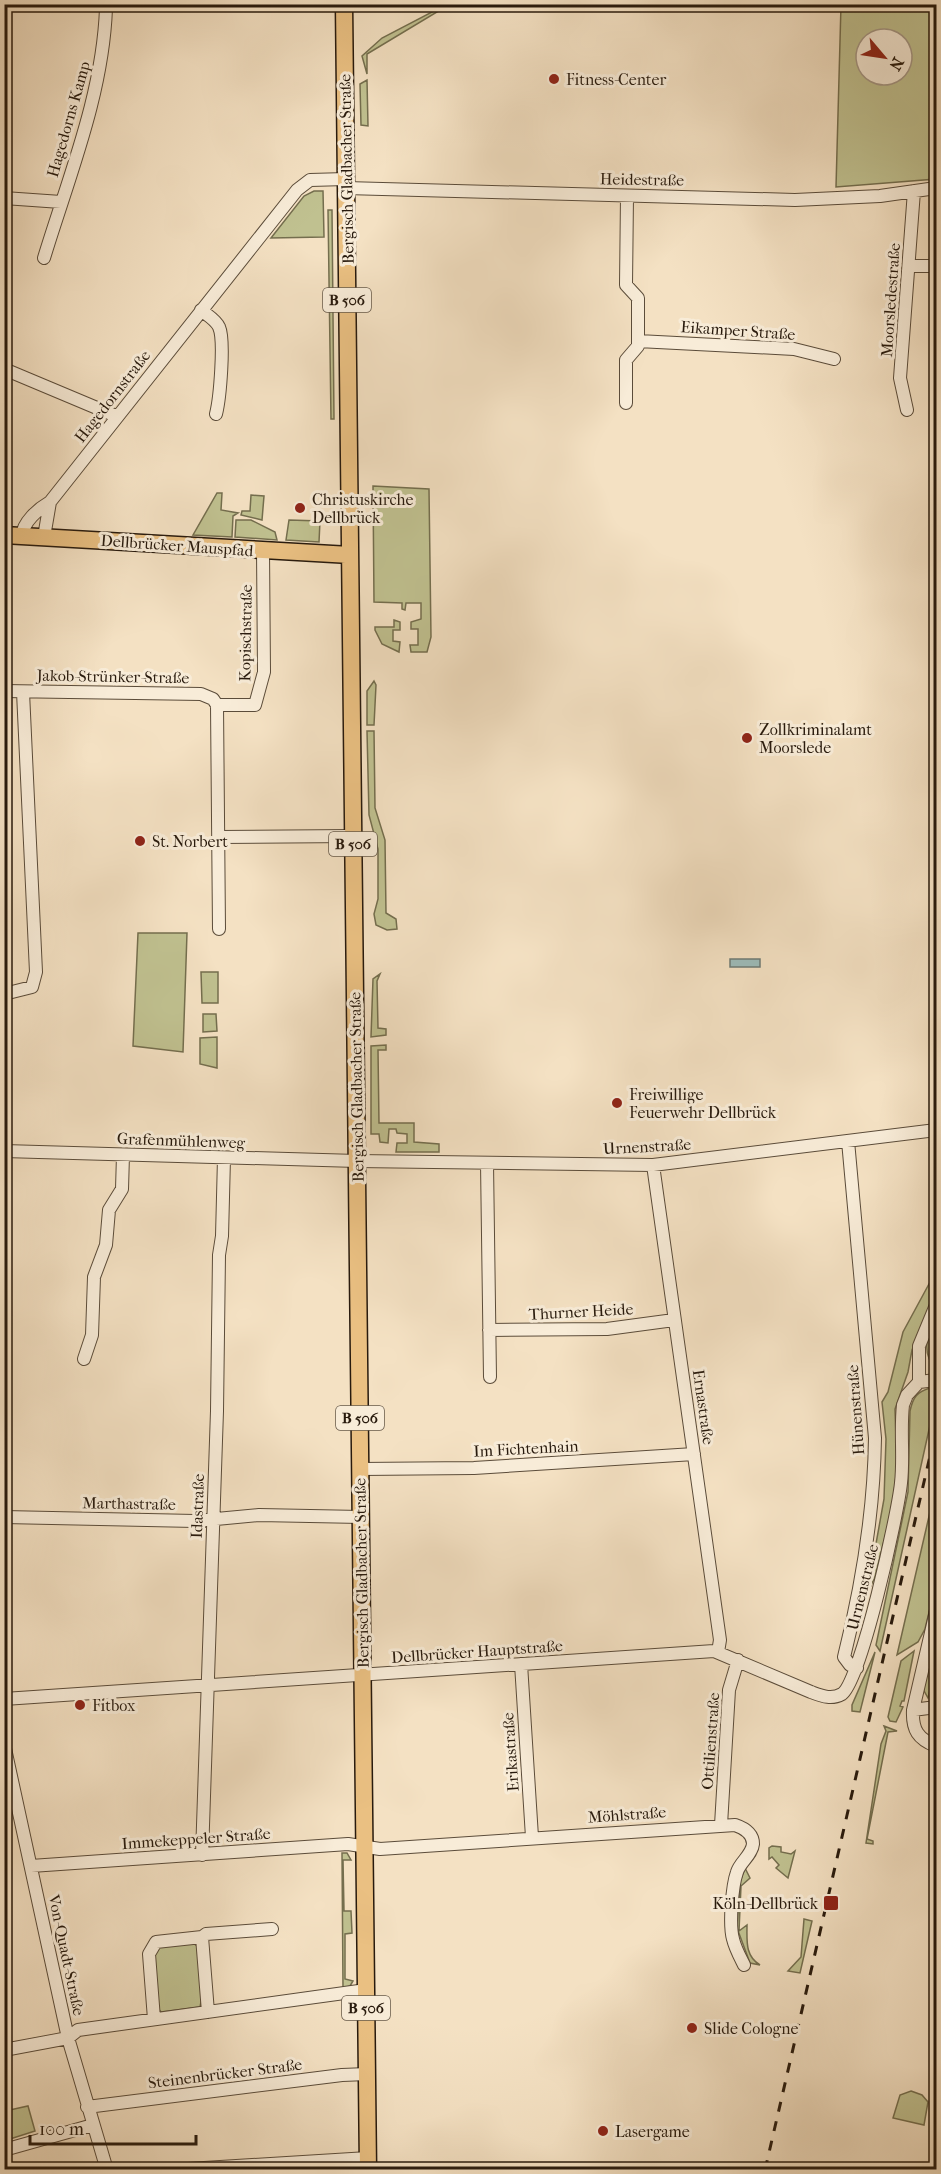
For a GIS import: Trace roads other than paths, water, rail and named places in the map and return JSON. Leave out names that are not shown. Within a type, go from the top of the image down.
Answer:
[{"type":"main road","name":"Bergisch Gladbacher Straße","points":[[344,4],[368,2164]]},
{"type":"main road","name":"Dellbrücker Mauspfad","points":[[4,535],[350,555]]},
{"type":"street","name":"Hagedorns Kamp","points":[[44,258],[99,79],[105,48],[106,8]]},
{"type":"street","name":"Hagedornstraße","points":[[22,536],[22,529],[35,513],[50,502],[116,416],[303,184],[318,179],[346,183]]},
{"type":"street","name":"Heidestraße","points":[[346,183],[627,196],[804,200],[936,188]]},
{"type":"street","name":"Moorsledestraße","points":[[907,410],[900,378],[914,191]]},
{"type":"street","points":[[626,404],[626,360],[638,346],[638,298],[626,285],[627,196]]},
{"type":"street","name":"Hagedorns Kamp","points":[[4,198],[61,202]]},
{"type":"street","points":[[910,266],[936,266]]},
{"type":"street","points":[[201,310],[215,321],[220,330],[220,385],[216,414]]},
{"type":"street","name":"Eikamper Straße","points":[[638,341],[794,349],[834,359]]},
{"type":"street","points":[[4,369],[116,416]]},
{"type":"street","name":"Hagedornstraße","points":[[45,537],[50,502]]},
{"type":"street","name":"Kopischstraße","points":[[217,705],[255,705],[263,680],[263,551]]},
{"type":"street","name":"Jakob-Strünker-Straße","points":[[4,691],[201,694],[213,699],[217,705]]},
{"type":"street","points":[[4,994],[27,990],[35,981],[23,692]]},
{"type":"street","points":[[217,705],[219,929]]},
{"type":"street","points":[[219,837],[353,836]]},
{"type":"street","name":"Urnenstraße","points":[[357,1161],[653,1165],[936,1130]]},
{"type":"street","name":"Hünenstraße","points":[[848,1141],[875,1438],[874,1484],[870,1519],[859,1596],[844,1657],[850,1665],[857,1668]]},
{"type":"street","name":"Grafenmühlenweg","points":[[4,1151],[357,1161]]},
{"type":"street","points":[[84,1359],[92,1335],[94,1277],[104,1256],[109,1210],[122,1189],[123,1155]]},
{"type":"street","name":"Idastraße","points":[[202,1855],[219,1359],[216,1341],[224,1158]]},
{"type":"street","points":[[487,1163],[490,1377]]},
{"type":"street","name":"Ernastraße","points":[[653,1165],[720,1640],[718,1652]]},
{"type":"street","points":[[936,1305],[919,1346],[919,1382],[936,1380]]},
{"type":"street","name":"Thurner Heide","points":[[489,1330],[607,1329],[675,1320]]},
{"type":"street","name":"Urnenstraße","points":[[835,1697],[847,1688],[857,1668],[899,1506],[903,1405],[907,1395],[919,1382]]},
{"type":"street","name":"Im Fichtenhain","points":[[360,1469],[474,1468],[694,1455]]},
{"type":"street","name":"Marthastraße","points":[[4,1516],[213,1519],[259,1515],[361,1517]]},
{"type":"street","points":[[936,1611],[913,1710],[915,1731],[925,1741],[936,1746]]},
{"type":"street","name":"Dellbrücker Hauptstraße","points":[[4,1699],[718,1652],[818,1695],[835,1697]]},
{"type":"street","name":"Ottilienstraße","points":[[721,1825],[729,1690],[738,1660]]},
{"type":"street","name":"Erikastraße","points":[[521,1664],[532,1837]]},
{"type":"street","points":[[913,1710],[936,1707]]},
{"type":"street","name":"Von-Quadt-Straße","points":[[4,1744],[68,2038],[107,2169]]},
{"type":"street","name":"Möhlstraße","points":[[364,1847],[380,1849],[721,1825],[744,1828],[752,1835],[752,1851],[741,1864],[735,1879],[731,1930],[744,1965]]},
{"type":"street","name":"Immekeppeler Straße","points":[[31,1866],[348,1844],[364,1847]]},
{"type":"street","points":[[154,2019],[151,1948],[156,1942],[202,1937],[206,1934],[272,1929]]},
{"type":"street","points":[[202,1937],[208,2012]]},
{"type":"street","points":[[4,2050],[68,2038],[78,2030],[366,1990]]},
{"type":"street","name":"Steinenbrücker Straße","points":[[87,2108],[342,2075],[367,2074]]},
{"type":"street","points":[[4,2150],[93,2125]]},
{"type":"street","points":[[172,2169],[368,2164]]},
{"type":"water","points":[[730,959],[760,959],[760,967],[730,967]]},
{"type":"railway","points":[[765,2170],[936,1430]]},
{"type":"place","name":"Fitness-Center","points":[[554,79]]},
{"type":"place","name":"Christuskirche Dellbrück","points":[[300,508]]},
{"type":"place","name":"Zollkriminalamt Moorslede","points":[[747,738]]},
{"type":"place","name":"St. Norbert","points":[[140,841]]},
{"type":"place","name":"Freiwillige Feuerwehr Dellbrück","points":[[617,1103]]},
{"type":"place","name":"Fitbox","points":[[80,1705]]},
{"type":"place","name":"Köln-Dellbrück","points":[[831,1903]]},
{"type":"place","name":"Slide Cologne","points":[[692,2028]]},
{"type":"place","name":"Lasergame","points":[[603,2131]]}]
